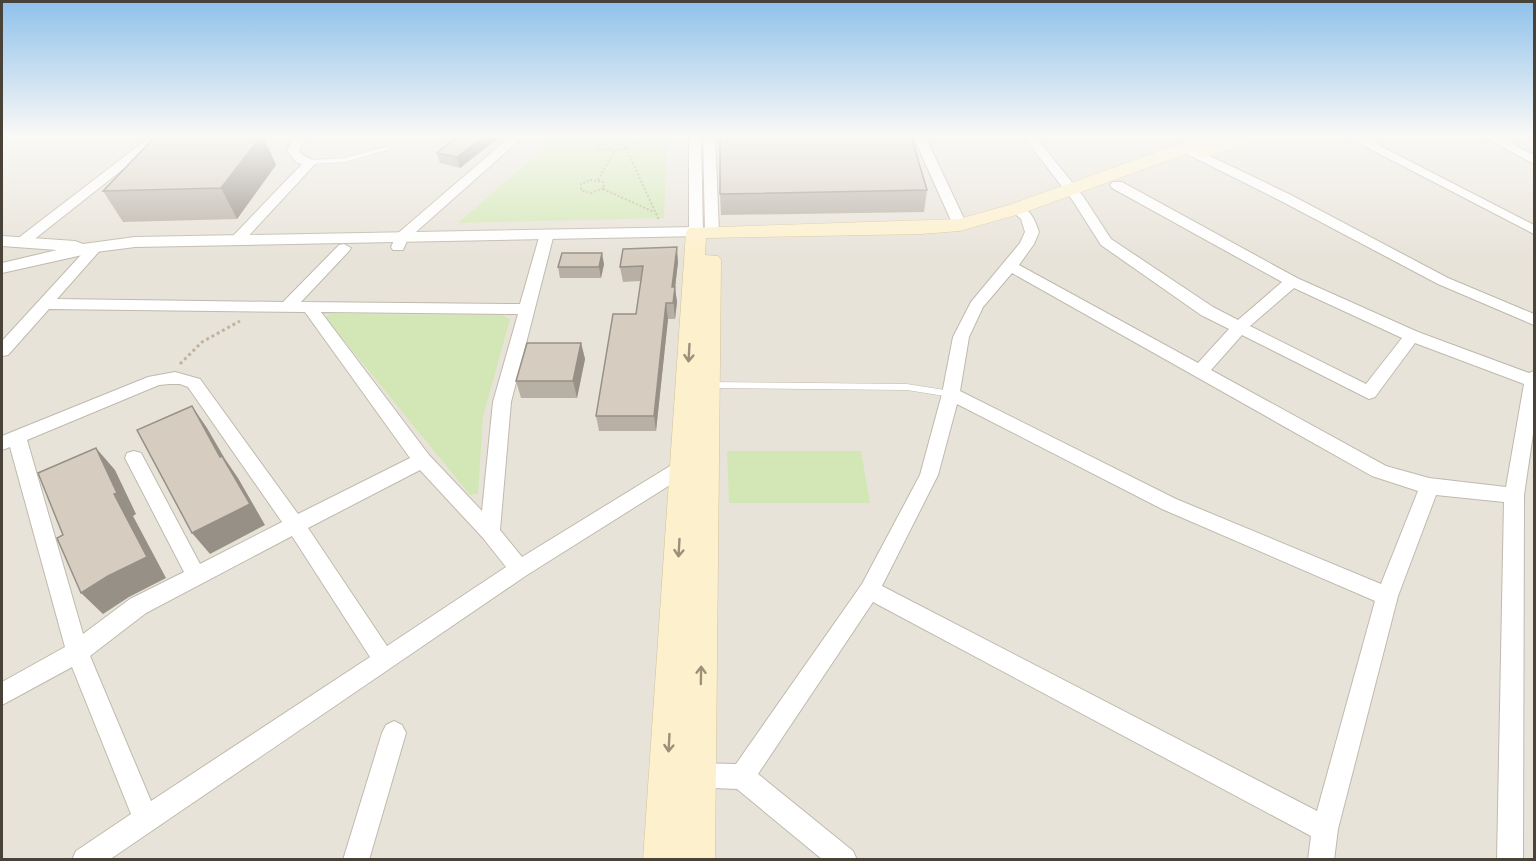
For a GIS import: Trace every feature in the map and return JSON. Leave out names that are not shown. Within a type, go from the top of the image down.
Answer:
[{"type":"main road","points":[[704,237],[961,236],[1116,176]]},
{"type":"main road","points":[[1073,194],[1117,184],[1132,176]]},
{"type":"main road","points":[[704,237],[921,228],[960,225],[1022,213]]},
{"type":"main road","points":[[696,860],[699,775],[694,461],[708,385],[704,237]]},
{"type":"main road","points":[[662,860],[667,775],[694,461],[704,237]]},
{"type":"street","points":[[22,242],[107,176]]},
{"type":"street","points":[[237,240],[297,176]]},
{"type":"street","points":[[2,241],[125,251],[344,248],[400,242],[473,176]]},
{"type":"street","points":[[699,176],[704,237]]},
{"type":"street","points":[[704,237],[707,176]]},
{"type":"street","points":[[937,176],[960,225]]},
{"type":"street","points":[[1059,176],[1106,242],[1207,310],[1369,393],[1412,336]]},
{"type":"street","points":[[1245,176],[1443,281],[1534,320]]},
{"type":"street","points":[[1429,176],[1534,230]]},
{"type":"street","points":[[1117,184],[1292,281],[1412,336],[1534,379],[1531,418],[1514,495],[1510,860]]},
{"type":"street","points":[[742,777],[869,590],[929,475],[951,394],[961,338],[976,305],[1028,244],[1032,232],[1022,213]]},
{"type":"street","points":[[545,239],[664,232],[704,237]]},
{"type":"street","points":[[2,268],[96,247],[135,242],[237,240],[400,242],[704,237]]},
{"type":"street","points":[[490,532],[502,402],[545,239]]},
{"type":"street","points":[[2,351],[96,247]]},
{"type":"street","points":[[288,306],[344,248]]},
{"type":"street","points":[[1010,267],[1379,471],[1404,482],[1429,488],[1514,495]]},
{"type":"street","points":[[1200,372],[1240,327],[1292,281]]},
{"type":"street","points":[[45,304],[525,309]]},
{"type":"street","points":[[309,306],[422,460],[490,532],[520,569]]},
{"type":"street","points":[[146,819],[77,652],[9,441],[146,384],[170,378],[184,379],[194,384],[295,525],[384,660]]},
{"type":"street","points":[[951,394],[1169,504],[1387,596]]},
{"type":"street","points":[[134,458],[196,576]]},
{"type":"street","points":[[2,694],[77,652],[138,606],[422,460]]},
{"type":"street","points":[[85,860],[520,569],[694,461]]},
{"type":"street","points":[[1321,860],[1325,829],[1387,596],[1429,488]]},
{"type":"street","points":[[869,590],[1325,829]]},
{"type":"street","points":[[356,860],[394,733]]},
{"type":"street","points":[[667,775],[742,777],[844,860]]},
{"type":"lane","points":[[708,385],[907,387],[951,394]]},
{"type":"path","points":[[598,180],[600,176]]},
{"type":"path","points":[[639,176],[664,232]]},
{"type":"path","points":[[603,189],[604,183],[598,180],[584,182],[580,188],[591,193],[603,189],[655,213]]},
{"type":"path","points":[[170,378],[190,352],[202,342],[267,306]]},
{"type":"shaded area","points":[[2,176],[1534,176],[1534,859],[2,859]]},
{"type":"green space","points":[[512,176],[666,176],[664,218],[458,223]]},
{"type":"green space","points":[[331,314],[502,315],[510,319],[483,417],[478,494],[470,495],[325,317]]},
{"type":"green space","points":[[727,451],[861,451],[870,503],[729,503]]},
{"type":"building","points":[[117,176],[230,176],[221,188],[103,191]]},
{"type":"building","points":[[720,176],[923,176],[927,190],[720,194]]},
{"type":"building","points":[[677,247],[672,287],[675,287],[673,303],[666,303],[654,416],[596,416],[613,314],[636,314],[643,266],[620,267],[623,249]]},
{"type":"building","points":[[562,253],[602,253],[599,267],[558,267]]},
{"type":"building","points":[[527,343],[581,343],[573,381],[516,381]]},
{"type":"building","points":[[192,406],[220,457],[222,456],[250,504],[192,533],[137,430]]},
{"type":"building","points":[[96,448],[117,493],[114,494],[147,557],[108,576],[81,593],[57,538],[63,535],[38,473]]}]
